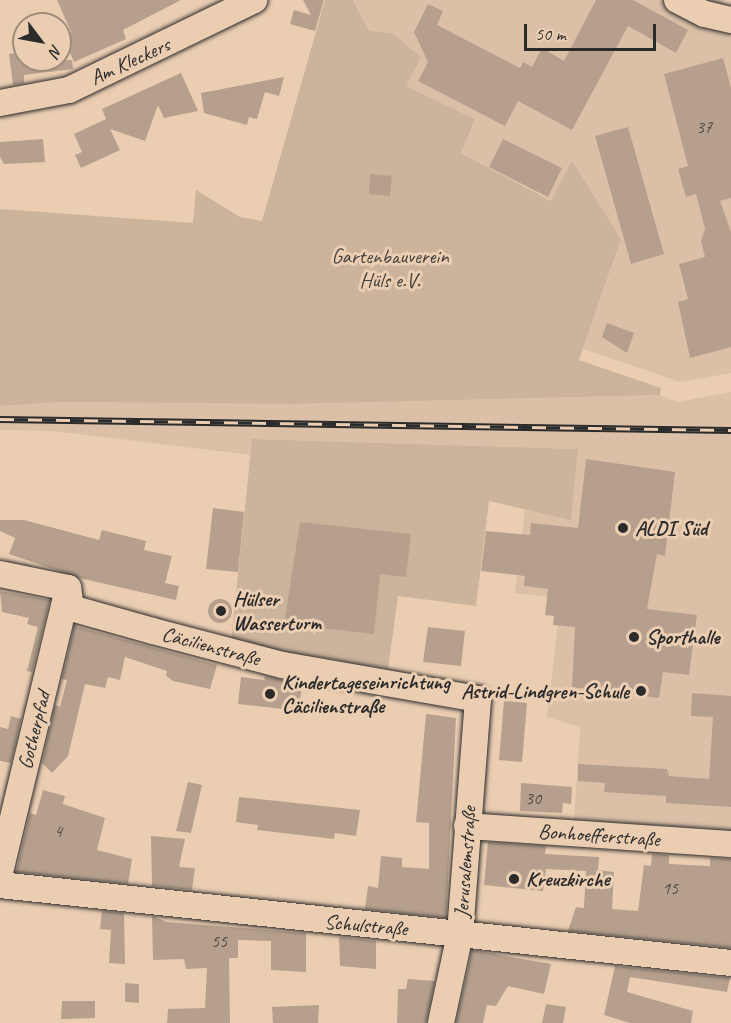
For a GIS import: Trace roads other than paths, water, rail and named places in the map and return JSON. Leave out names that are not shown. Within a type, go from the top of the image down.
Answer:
[{"type":"street","name":"Am Kleckers","points":[[0,103],[69,90],[254,0]]},
{"type":"street","points":[[676,0],[705,14],[731,20]]},
{"type":"street","points":[[0,574],[68,588]]},
{"type":"street","name":"Cäcilienstraße","points":[[68,588],[71,608],[153,631],[283,665],[478,699]]},
{"type":"street","name":"Gotherpfad","points":[[0,872],[68,588]]},
{"type":"street","name":"Jerusalemstraße","points":[[441,1023],[460,934],[478,699]]},
{"type":"street","name":"Bonhoefferstraße","points":[[467,826],[731,844]]},
{"type":"street","name":"Schulstraße","points":[[0,885],[731,963]]},
{"type":"railway","points":[[0,419],[731,430]]},
{"type":"place","name":"ALDI Süd","points":[[623,528]]},
{"type":"place","name":"Hülser Wasserturm","points":[[221,611]]},
{"type":"place","name":"Sporthalle","points":[[634,637]]},
{"type":"place","name":"Astrid-Lindgren-Schule","points":[[641,691]]},
{"type":"place","name":"Kindertageseinrichtung Cäcilienstraße","points":[[270,694]]},
{"type":"place","name":"Kreuzkirche","points":[[514,879]]},
{"type":"park label","name":"Gartenbauverein Hüls e.V.","points":[[390,268]]}]
